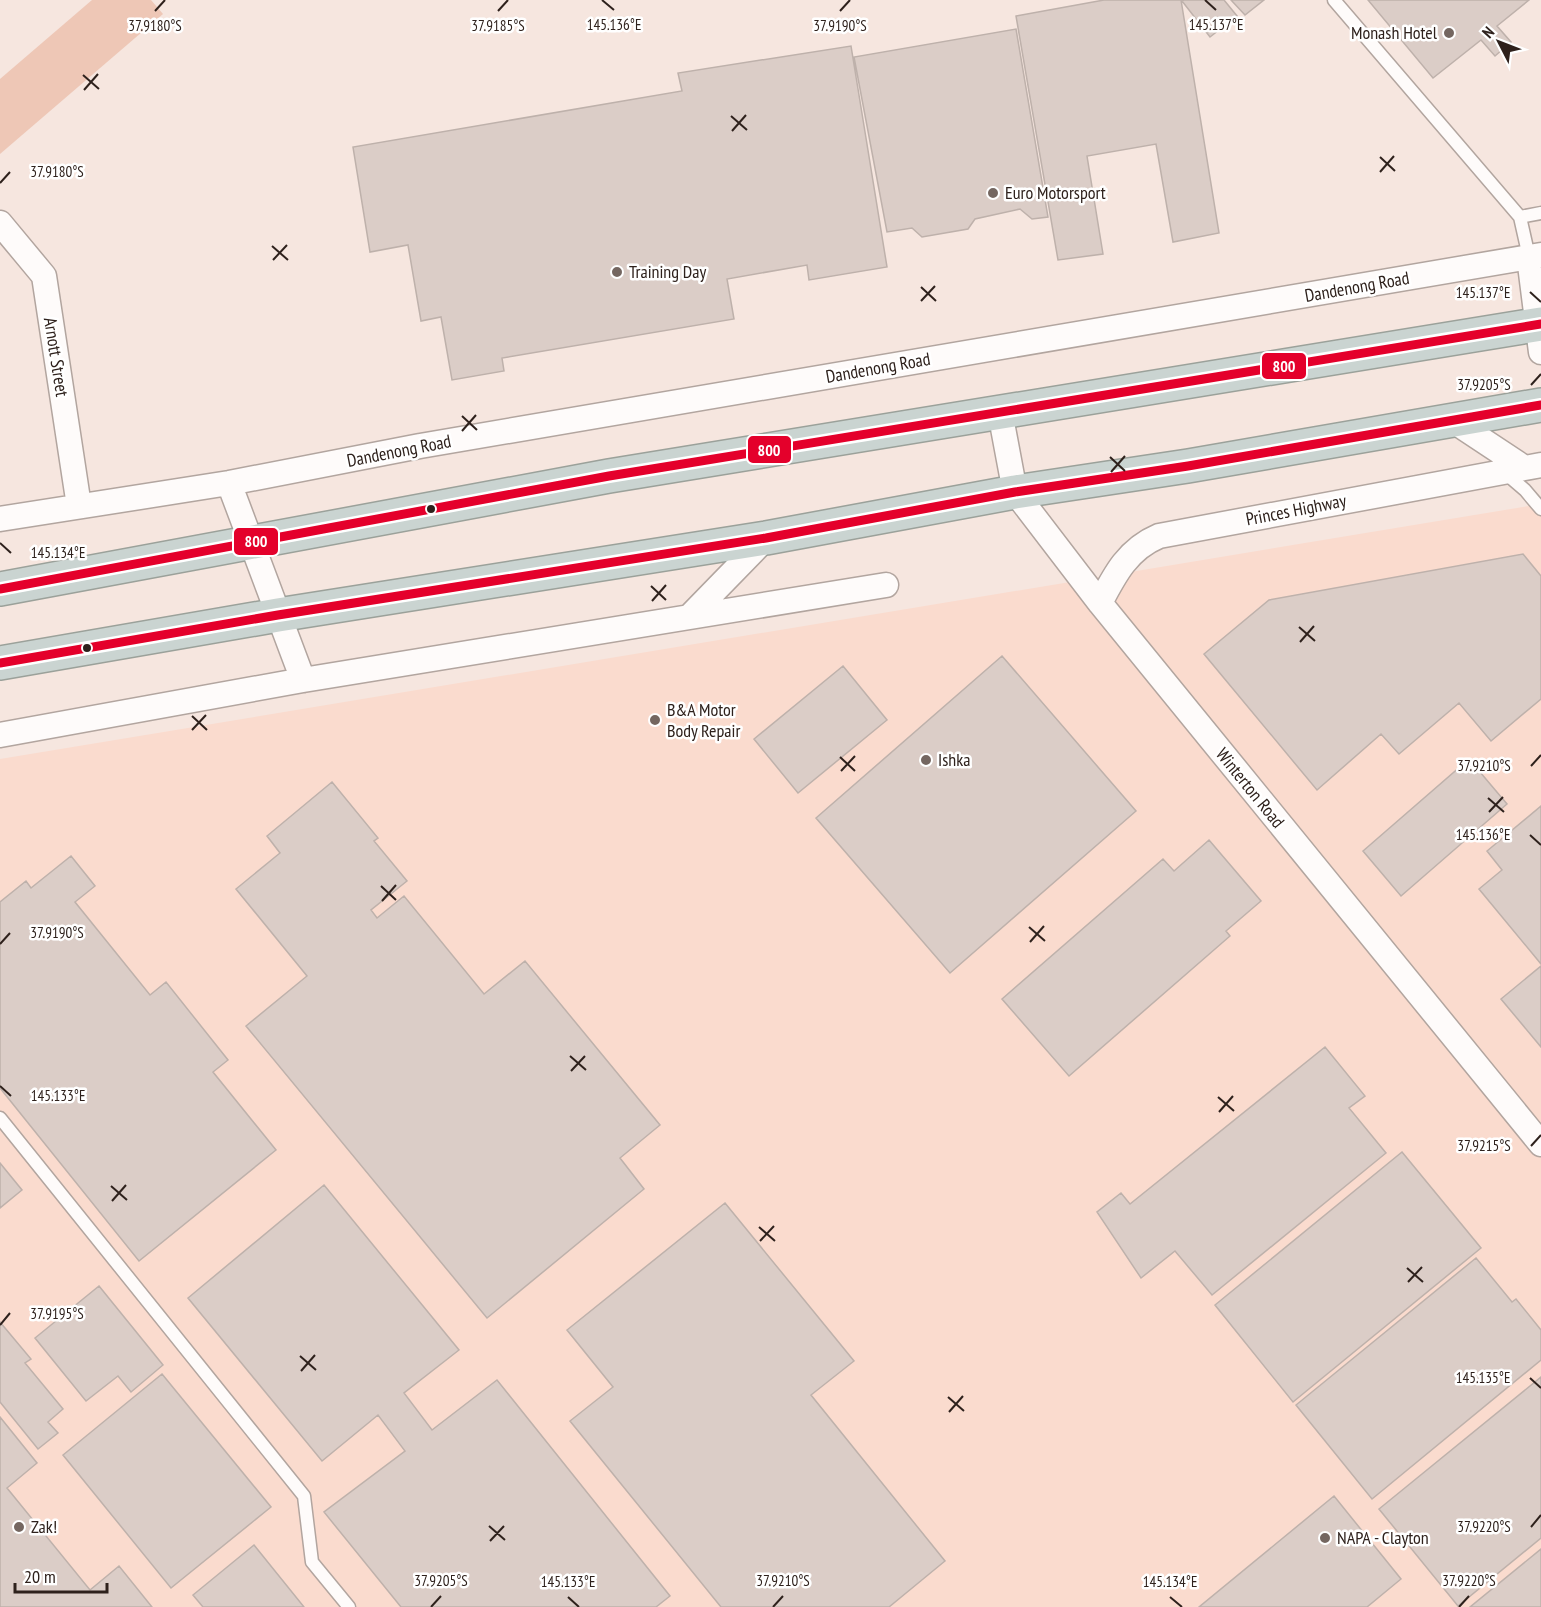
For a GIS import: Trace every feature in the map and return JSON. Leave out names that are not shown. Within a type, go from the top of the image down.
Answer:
[{"type":"highway","points":[[0,589],[609,476],[999,412],[1540,334]]},
{"type":"highway","points":[[0,663],[278,615],[766,538],[1015,492],[1188,466],[1541,405]]},
{"type":"street","name":"Arnott Street","points":[[0,223],[44,276],[79,506]]},
{"type":"street","points":[[1535,256],[1540,334]]},
{"type":"street","name":"Dandenong Road","points":[[0,519],[228,483],[420,446],[1535,256]]},
{"type":"street","name":"Winterton Road","points":[[999,412],[1015,492],[1100,603],[1541,1144]]},
{"type":"street","points":[[1452,420],[1523,468]]},
{"type":"street","name":"Princes Highway","points":[[1100,603],[1116,573],[1130,554],[1145,542],[1159,536],[1523,468]]},
{"type":"street","points":[[228,483],[303,680]]},
{"type":"street","points":[[692,615],[766,538]]},
{"type":"street","points":[[0,735],[303,680],[886,585]]},
{"type":"lane","points":[[1334,0],[1520,218],[1535,256]]},
{"type":"lane","points":[[1520,218],[1541,213]]},
{"type":"lane","points":[[1523,468],[1526,490],[1541,509]]},
{"type":"lane","points":[[0,1118],[304,1496],[312,1562],[349,1607]]},
{"type":"shaded area","points":[[92,0],[151,0],[163,14],[0,154],[0,79]]},
{"type":"shaded area","points":[[1541,504],[1541,1607],[0,1607],[0,759]]},
{"type":"building","points":[[1104,0],[1181,0],[1219,233],[1173,242],[1156,144],[1087,156],[1103,254],[1058,260],[1016,16]]},
{"type":"building","points":[[1224,0],[1237,16],[1210,37],[1182,1]]},
{"type":"building","points":[[1231,0],[1264,0],[1245,15]]},
{"type":"building","name":"Monash Hotel","points":[[1368,0],[1529,0],[1497,26],[1511,42],[1495,56],[1481,40],[1433,78]]},
{"type":"building","points":[[1016,29],[1048,217],[1032,219],[1020,209],[975,219],[968,229],[922,237],[912,228],[887,232],[854,57]]},
{"type":"building","points":[[851,46],[887,267],[809,280],[807,265],[727,279],[734,319],[502,358],[504,371],[452,380],[441,317],[421,321],[408,245],[370,252],[353,147],[682,91],[678,73]]},
{"type":"building","points":[[1523,554],[1541,576],[1541,699],[1491,741],[1459,703],[1399,754],[1381,734],[1317,790],[1204,654],[1269,600]]},
{"type":"building","points":[[1002,656],[1136,811],[950,973],[816,818]]},
{"type":"building","points":[[843,666],[887,720],[798,793],[754,739]]},
{"type":"building","points":[[1469,759],[1507,804],[1401,896],[1363,851]]},
{"type":"building","points":[[332,782],[378,838],[374,841],[407,881],[371,910],[377,918],[404,896],[484,994],[525,961],[660,1125],[620,1158],[644,1189],[487,1318],[246,1026],[307,976],[236,889],[280,853],[267,836]]},
{"type":"building","points":[[1541,806],[1541,964],[1479,889],[1502,870],[1487,851]]},
{"type":"building","points":[[1209,840],[1261,901],[1226,931],[1230,936],[1069,1076],[1002,999],[1163,859],[1174,871]]},
{"type":"building","points":[[71,856],[95,886],[75,902],[150,995],[166,982],[228,1060],[213,1072],[276,1150],[139,1261],[0,1088],[0,902],[26,881],[31,888]]},
{"type":"building","points":[[1541,966],[1541,1047],[1501,999]]},
{"type":"building","points":[[1325,1047],[1365,1096],[1349,1108],[1386,1153],[1212,1295],[1175,1251],[1141,1278],[1097,1212],[1121,1193],[1130,1204]]},
{"type":"building","points":[[1402,1152],[1481,1248],[1293,1402],[1215,1305]]},
{"type":"building","points":[[0,1163],[22,1190],[0,1208]]},
{"type":"building","points":[[324,1185],[459,1350],[404,1393],[432,1430],[497,1380],[670,1596],[656,1607],[401,1607],[324,1512],[405,1451],[378,1415],[322,1461],[188,1298]]},
{"type":"building","points":[[725,1203],[854,1361],[811,1395],[945,1561],[889,1607],[721,1607],[570,1421],[613,1387],[567,1330]]},
{"type":"building","points":[[1476,1258],[1512,1302],[1516,1299],[1541,1330],[1541,1360],[1372,1499],[1296,1405]]},
{"type":"building","points":[[99,1286],[163,1365],[131,1392],[118,1376],[86,1401],[35,1338]]},
{"type":"building","points":[[0,1322],[31,1359],[25,1363],[63,1409],[48,1422],[58,1433],[38,1449],[0,1402]]},
{"type":"building","points":[[162,1374],[271,1507],[171,1588],[63,1455]]},
{"type":"building","points":[[1541,1377],[1541,1538],[1458,1606],[1379,1509]]},
{"type":"building","name":"Zak!","points":[[0,1417],[37,1463],[7,1488],[90,1590],[119,1566],[152,1607],[0,1607]]},
{"type":"building","name":"NAPA - Clayton","points":[[1334,1496],[1401,1579],[1367,1607],[1199,1607]]},
{"type":"building","points":[[254,1545],[304,1607],[203,1607],[193,1595]]},
{"type":"building","points":[[1541,1549],[1541,1607],[1470,1607]]},
{"type":"transit line","name":"800","points":[[0,589],[609,476],[1541,324]]},
{"type":"transit line","name":"800","points":[[0,663],[278,615],[766,538],[1015,492],[1188,466],[1541,405]]},
{"type":"place","name":"Monash Hotel","points":[[1449,33]]},
{"type":"place","name":"Euro Motorsport","points":[[993,193]]},
{"type":"place","name":"Training Day","points":[[617,272]]},
{"type":"place","name":"B&A Motor Body Repair","points":[[655,720]]},
{"type":"place","name":"Ishka","points":[[926,760]]},
{"type":"place","name":"Zak!","points":[[19,1527]]},
{"type":"place","name":"NAPA - Clayton","points":[[1325,1538]]}]
